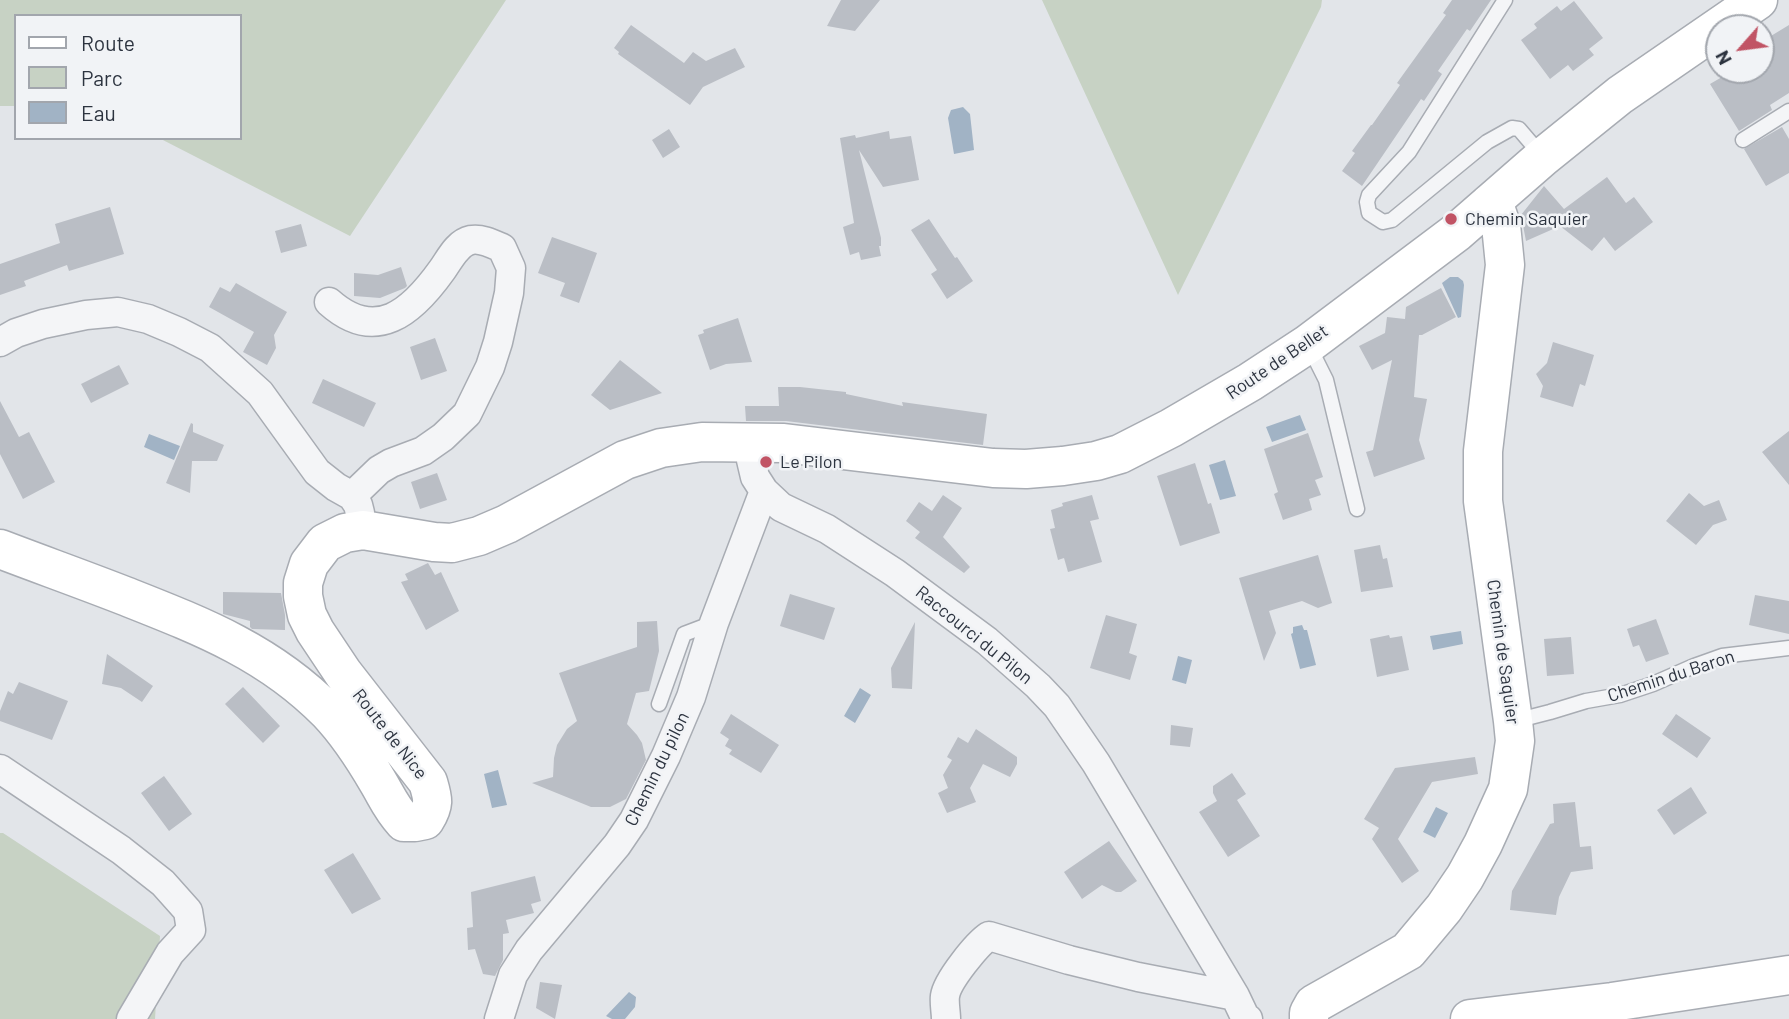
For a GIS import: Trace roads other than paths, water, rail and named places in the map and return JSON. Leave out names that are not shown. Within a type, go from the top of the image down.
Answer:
[{"type":"main road","name":"Route de Bellet","points":[[702,442],[784,443],[993,468],[1026,469],[1096,461],[1135,447],[1250,382],[1308,344],[1457,232],[1620,95],[1758,0]]},
{"type":"main road","name":"Chemin de Saquier","points":[[1309,1019],[1314,1004],[1408,951],[1444,908],[1483,844],[1505,797],[1512,769],[1515,741],[1513,721],[1483,501],[1483,451],[1505,265],[1501,225],[1490,203]]},
{"type":"main road","name":"Route de Nice","points":[[0,549],[170,613],[258,655],[297,684],[329,713],[378,781],[393,809],[404,821],[415,822],[425,820],[434,800],[428,782],[343,673],[307,615],[303,583],[309,564],[325,543],[345,533],[358,513],[434,542],[452,543],[479,536],[507,524],[625,460],[661,448],[702,442]]},
{"type":"main road","points":[[1470,1019],[1612,1002],[1789,975]]},
{"type":"street","points":[[0,342],[16,333],[43,324],[118,312],[148,319],[178,332],[211,348],[260,393],[317,472],[336,487],[358,513],[379,470],[423,451],[443,437],[467,414],[499,342],[511,268],[502,248],[472,239],[460,245],[416,302],[383,321],[370,323],[354,318],[341,313],[329,302]]},
{"type":"street","points":[[750,442],[755,477],[764,491]]},
{"type":"street","name":"Chemin du pilon","points":[[499,1019],[513,975],[529,950],[617,845],[634,820],[691,698],[714,623],[764,491]]},
{"type":"street","name":"Raccourci du Pilon","points":[[764,491],[782,507],[827,529],[895,573],[987,641],[1057,706],[1096,763],[1242,1007]]},
{"type":"street","points":[[0,769],[121,850],[163,883],[188,911],[191,930],[170,953],[131,1019]]},
{"type":"street","points":[[946,1019],[944,998],[948,986],[981,942],[989,936],[1242,1007]]},
{"type":"lane","points":[[1505,0],[1409,152],[1369,195],[1369,213],[1383,222],[1392,220],[1487,142],[1512,128],[1519,129],[1543,157]]},
{"type":"lane","points":[[1743,140],[1789,111]]},
{"type":"lane","points":[[1308,344],[1326,380],[1357,509]]},
{"type":"lane","points":[[659,704],[684,634],[714,623]]},
{"type":"lane","name":"Chemin du Baron","points":[[1513,721],[1586,701],[1620,695],[1722,656],[1789,648]]},
{"type":"water","points":[[963,107],[970,114],[974,150],[954,154],[948,118],[951,110]]},
{"type":"water","points":[[1450,277],[1458,277],[1464,285],[1461,317],[1458,318],[1442,283]]},
{"type":"water","points":[[1300,415],[1306,430],[1272,442],[1266,427]]},
{"type":"water","points":[[149,434],[180,446],[174,460],[144,447]]},
{"type":"water","points":[[1225,460],[1236,496],[1220,500],[1209,465]]},
{"type":"water","points":[[1302,625],[1304,630],[1307,630],[1316,665],[1300,669],[1291,634],[1293,627]]},
{"type":"water","points":[[1461,631],[1463,644],[1433,650],[1430,636]]},
{"type":"water","points":[[1178,656],[1192,660],[1186,684],[1172,680]]},
{"type":"water","points":[[860,688],[871,695],[855,723],[844,716]]},
{"type":"water","points":[[498,770],[507,805],[492,808],[484,774]]},
{"type":"water","points":[[1436,807],[1448,813],[1435,838],[1423,832]]},
{"type":"water","points":[[629,992],[636,997],[635,1007],[625,1019],[606,1016]]},
{"type":"place","name":"Chemin Saquier","points":[[1451,219]]},
{"type":"place","name":"Le Pilon","points":[[766,462]]}]
